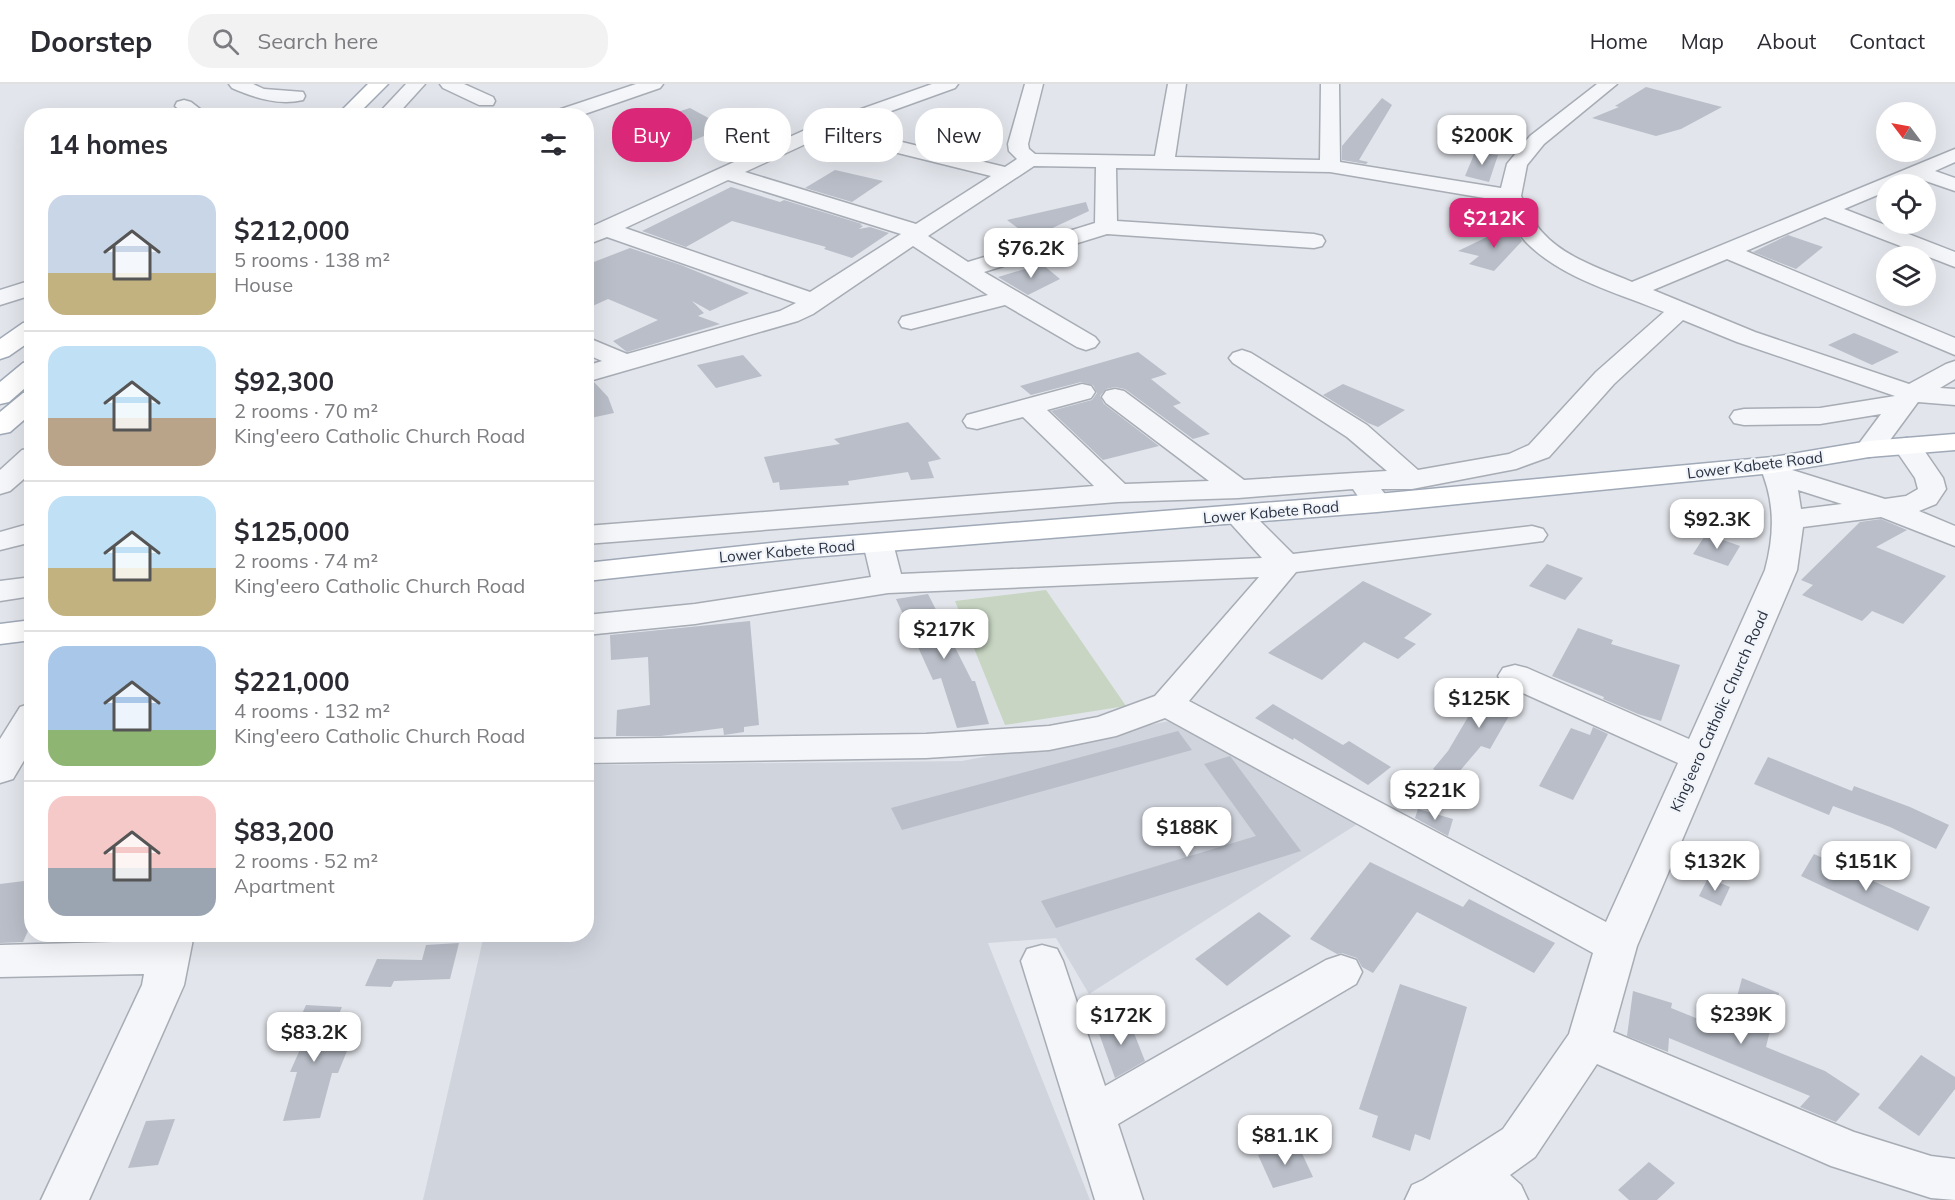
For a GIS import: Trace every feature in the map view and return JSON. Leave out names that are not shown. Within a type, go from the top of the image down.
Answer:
[{"type":"main road","points":[[354,108],[379,84]]},
{"type":"main road","points":[[0,351],[24,334]]},
{"type":"main road","points":[[0,396],[24,375]]},
{"type":"main road","points":[[0,426],[24,406]]},
{"type":"main road","name":"Lower Kabete Road","points":[[594,571],[878,543],[1238,502],[1369,492],[1776,470],[1869,449],[1955,442]]},
{"type":"main road","points":[[0,634],[24,631]]},
{"type":"street","points":[[238,84],[261,94],[303,90]]},
{"type":"street","points":[[393,108],[416,84]]},
{"type":"street","points":[[449,84],[486,101]]},
{"type":"street","points":[[584,108],[654,84]]},
{"type":"street","points":[[882,108],[949,84]]},
{"type":"street","points":[[1030,160],[1019,151],[1018,144],[1034,84]]},
{"type":"street","points":[[1164,162],[1177,84]]},
{"type":"street","points":[[1330,84],[1330,166]]},
{"type":"street","points":[[1608,84],[1537,140],[1517,164],[1510,196],[1533,236],[1555,254],[1578,268],[1631,291],[1907,398]]},
{"type":"street","points":[[283,108],[303,90]]},
{"type":"street","points":[[596,233],[803,138]]},
{"type":"street","points":[[903,148],[1008,174]]},
{"type":"street","points":[[1631,291],[1955,155]]},
{"type":"street","points":[[594,372],[789,316],[804,309],[1030,160],[1330,166],[1510,196]]},
{"type":"street","points":[[1106,161],[1106,227]]},
{"type":"street","points":[[1916,171],[1955,185]]},
{"type":"street","points":[[726,173],[916,234],[965,270],[1086,342]]},
{"type":"street","points":[[1826,210],[1955,260]]},
{"type":"street","points":[[965,270],[1106,227],[1314,241]]},
{"type":"street","points":[[596,233],[813,301]]},
{"type":"street","points":[[1727,251],[1955,347]]},
{"type":"street","points":[[0,298],[24,290]]},
{"type":"street","points":[[911,322],[1008,297]]},
{"type":"street","points":[[1369,492],[1412,480],[1516,461],[1539,451],[1605,378],[1680,310]]},
{"type":"street","points":[[594,352],[626,363]]},
{"type":"street","points":[[1242,358],[1357,431],[1412,480]]},
{"type":"street","points":[[1869,449],[1907,398],[1955,369]]},
{"type":"street","points":[[977,421],[1082,392]]},
{"type":"street","points":[[1115,397],[1238,502],[1286,565]]},
{"type":"street","points":[[1744,417],[1820,416],[1907,398],[1955,397]]},
{"type":"street","points":[[1029,408],[1118,493]]},
{"type":"street","points":[[1789,520],[1913,504],[1926,498],[1932,489],[1929,478],[1907,446]]},
{"type":"street","points":[[0,485],[24,463]]},
{"type":"street","points":[[1776,470],[1885,508],[1955,537]]},
{"type":"street","name":"King'eero Catholic Church Road","points":[[1429,1200],[1490,1186],[1589,1041],[1616,946],[1781,570],[1788,544],[1789,520],[1776,470]]},
{"type":"street","points":[[594,534],[1118,493],[1238,502]]},
{"type":"street","points":[[0,541],[24,534]]},
{"type":"street","points":[[594,624],[695,614],[888,584],[1255,568],[1532,535]]},
{"type":"street","points":[[878,543],[888,584]]},
{"type":"street","points":[[594,750],[926,746],[1049,738],[1104,728],[1167,704],[1286,565]]},
{"type":"street","points":[[0,591],[24,587]]},
{"type":"street","points":[[1515,676],[1699,758]]},
{"type":"street","points":[[1167,704],[1616,946]]},
{"type":"street","points":[[0,770],[24,729]]},
{"type":"street","points":[[0,961],[172,946],[163,986],[65,1200]]},
{"type":"street","points":[[1042,961],[1119,1200]]},
{"type":"street","points":[[1092,1116],[1341,972]]},
{"type":"street","points":[[1589,1041],[1847,1150],[1931,1177],[1955,1180]]},
{"type":"shaded area","points":[[1175,720],[1359,823],[1089,994],[1056,938],[988,943],[1090,1200],[423,1200],[482,942],[594,942],[594,765],[962,761]]},
{"type":"green space","points":[[1046,590],[1126,706],[1005,725],[955,601]]},
{"type":"building","points":[[1646,87],[1722,107],[1681,129],[1656,136],[1592,118],[1619,107],[1615,106]]},
{"type":"building","points":[[1382,98],[1392,105],[1359,160],[1368,162],[1366,164],[1342,160],[1342,146]]},
{"type":"building","points":[[692,109],[704,116],[704,136],[692,141]]},
{"type":"building","points":[[1475,152],[1498,155],[1489,182],[1465,176]]},
{"type":"building","points":[[835,170],[883,181],[852,202],[805,188]]},
{"type":"building","points":[[731,187],[780,202],[784,200],[862,224],[860,225],[863,226],[859,229],[870,227],[889,233],[852,258],[824,249],[826,247],[732,221],[686,247],[642,231]]},
{"type":"building","points":[[1086,202],[1089,211],[1031,238],[1007,220]]},
{"type":"building","points":[[1512,225],[1522,241],[1494,271],[1469,264],[1479,256],[1458,251]]},
{"type":"building","points":[[1788,235],[1823,247],[1796,269],[1753,252]]},
{"type":"building","points":[[630,248],[681,265],[749,293],[710,311],[692,301],[704,313],[698,316],[720,324],[627,352],[613,341],[658,320],[608,299],[594,305],[594,262]]},
{"type":"building","points":[[1042,264],[1060,279],[1028,295],[998,277]]},
{"type":"building","points":[[1854,333],[1899,352],[1872,365],[1828,345]]},
{"type":"building","points":[[1138,352],[1167,374],[1151,379],[1181,403],[1173,406],[1210,434],[1193,439],[1125,389],[1115,387],[1106,389],[1100,396],[1104,404],[1159,446],[1103,460],[1051,411],[1092,400],[1097,393],[1093,385],[1081,382],[1031,395],[1020,386]]},
{"type":"building","points":[[743,355],[762,376],[716,388],[697,365]]},
{"type":"building","points":[[594,382],[608,397],[614,413],[594,417]]},
{"type":"building","points":[[1343,384],[1405,410],[1378,427],[1368,423],[1323,395]]},
{"type":"building","points":[[908,422],[941,459],[928,462],[934,478],[911,480],[908,472],[848,481],[849,485],[780,490],[779,482],[773,483],[764,457],[840,444],[834,439]]},
{"type":"building","points":[[1881,519],[1907,530],[1876,547],[1946,576],[1903,624],[1872,611],[1862,621],[1802,595],[1813,585],[1801,580],[1860,522]]},
{"type":"building","points":[[1706,534],[1740,546],[1728,566],[1693,554]]},
{"type":"building","points":[[1547,564],[1583,578],[1565,600],[1529,586]]},
{"type":"building","points":[[1363,581],[1432,614],[1404,638],[1416,644],[1398,659],[1364,642],[1322,680],[1268,653]]},
{"type":"building","points":[[928,594],[972,681],[975,681],[989,724],[957,728],[941,678],[933,680],[896,599]]},
{"type":"building","points":[[750,621],[759,725],[744,727],[744,732],[724,735],[723,728],[661,736],[616,736],[617,710],[650,705],[648,657],[611,660],[610,635]]},
{"type":"building","points":[[1578,628],[1613,640],[1611,644],[1680,665],[1661,721],[1638,714],[1603,699],[1604,697],[1552,676]]},
{"type":"building","points":[[1488,683],[1521,695],[1490,749],[1481,746],[1453,779],[1433,769],[1448,751]]},
{"type":"building","points":[[1273,704],[1343,745],[1349,741],[1391,767],[1368,785],[1294,738],[1293,740],[1255,718]]},
{"type":"building","points":[[1593,727],[1608,734],[1573,800],[1539,786],[1571,728],[1590,735]]},
{"type":"building","points":[[1178,731],[1192,750],[902,830],[891,808]]},
{"type":"building","points":[[1230,756],[1301,851],[1056,928],[1041,901],[1256,836],[1204,764]]},
{"type":"building","points":[[1768,757],[1852,791],[1854,786],[1910,807],[1949,825],[1936,849],[1890,827],[1833,806],[1829,815],[1754,784]]},
{"type":"building","points":[[1418,809],[1453,819],[1448,836],[1415,818]]},
{"type":"building","points":[[1814,854],[1930,907],[1918,931],[1801,876]]},
{"type":"building","points":[[1370,862],[1463,907],[1469,899],[1555,943],[1534,973],[1417,912],[1373,973],[1362,967],[1357,958],[1342,953],[1337,954],[1310,939]]},
{"type":"building","points":[[1708,878],[1730,887],[1721,906],[1699,896]]},
{"type":"building","points":[[24,881],[23,942],[0,943],[0,884]]},
{"type":"building","points":[[1259,912],[1291,936],[1227,986],[1195,959]]},
{"type":"building","points":[[459,943],[450,979],[394,981],[391,987],[365,986],[377,959],[422,960],[426,945]]},
{"type":"building","points":[[1742,978],[1779,993],[1766,1047],[1825,1071],[1860,1094],[1836,1122],[1800,1107],[1810,1096],[1669,1038],[1668,1052],[1627,1036],[1633,991],[1672,1003],[1671,1008],[1728,1031]]},
{"type":"building","points":[[1400,984],[1467,1007],[1430,1140],[1415,1134],[1410,1151],[1372,1137],[1378,1116],[1359,1109]]},
{"type":"building","points":[[306,1005],[342,1007],[323,1051],[347,1051],[338,1073],[332,1073],[320,1118],[283,1121],[297,1072],[290,1072],[306,1036],[292,1036]]},
{"type":"building","points":[[1128,1018],[1145,1061],[1115,1078],[1096,1025]]},
{"type":"building","points":[[1921,1055],[1955,1077],[1955,1089],[1919,1136],[1878,1108]]},
{"type":"building","points":[[175,1119],[158,1165],[128,1168],[146,1121]]},
{"type":"building","points":[[1298,1145],[1313,1177],[1273,1188],[1258,1155]]},
{"type":"building","points":[[1649,1162],[1675,1183],[1657,1200],[1629,1200],[1618,1190]]}]
